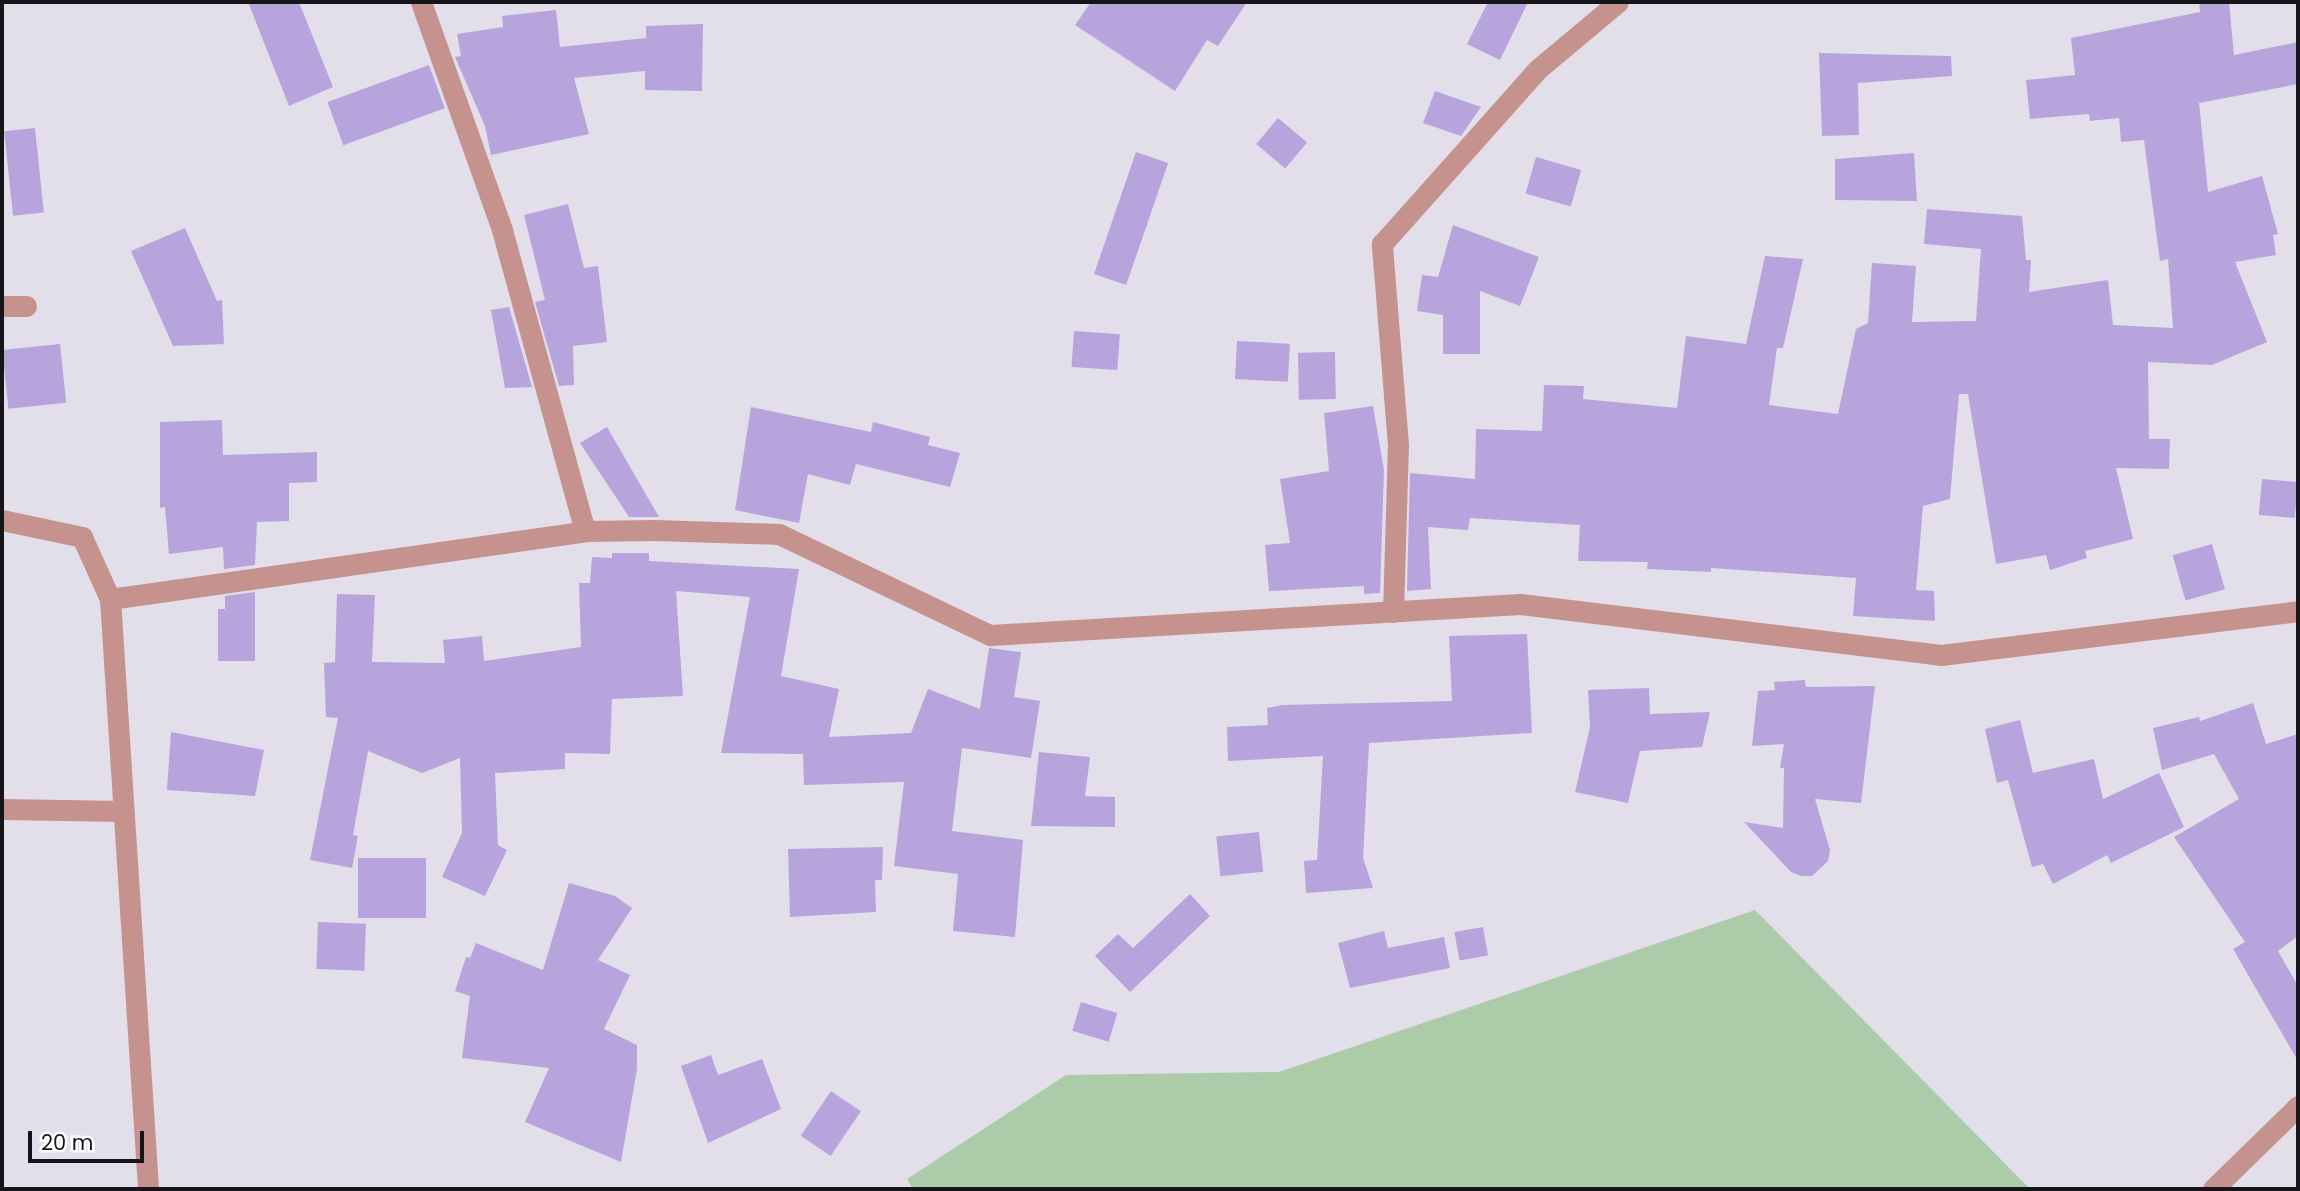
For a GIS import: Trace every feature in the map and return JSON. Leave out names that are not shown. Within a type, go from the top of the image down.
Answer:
[{"type":"street","points":[[421,2],[502,230],[585,531]]},
{"type":"street","points":[[1393,612],[1398,445],[1382,244],[1538,69],[1618,2]]},
{"type":"street","points":[[2,306],[26,306]]},
{"type":"street","points":[[2,520],[82,537],[110,599],[148,1189]]},
{"type":"street","points":[[110,599],[585,531],[779,534],[990,635],[1520,604],[1941,655],[2298,611]]},
{"type":"street","points":[[2,809],[123,811]]},
{"type":"street","points":[[2213,1189],[2298,1106]]},
{"type":"green space","points":[[1755,910],[2030,1189],[913,1189],[907,1179],[1066,1075],[1279,1072]]},
{"type":"building","points":[[248,2],[299,2],[333,87],[289,106]]},
{"type":"building","points":[[1091,2],[1247,2],[1218,46],[1207,40],[1175,91],[1075,25]]},
{"type":"building","points":[[1488,2],[1528,2],[1500,60],[1467,44]]},
{"type":"building","points":[[2199,2],[2229,2],[2234,55],[2298,42],[2298,84],[2199,103],[2208,192],[2262,176],[2278,234],[2273,235],[2276,255],[2235,262],[2267,342],[2212,365],[2148,362],[2149,439],[2170,439],[2169,469],[2116,468],[2133,539],[2085,551],[2087,558],[2050,570],[2046,555],[1996,564],[1968,394],[1959,394],[1950,499],[1923,506],[1916,590],[1934,591],[1935,621],[1853,616],[1856,578],[1711,568],[1711,572],[1647,569],[1648,562],[1578,561],[1580,525],[1470,518],[1468,530],[1428,527],[1431,589],[1407,591],[1410,473],[1475,479],[1476,429],[1542,431],[1544,385],[1584,386],[1583,399],[1677,408],[1686,336],[1746,344],[1765,256],[1803,259],[1783,348],[1777,348],[1769,405],[1838,414],[1856,329],[1868,323],[1872,263],[1916,266],[1912,322],[1976,321],[1981,249],[1924,244],[1927,209],[2022,216],[2026,260],[2031,260],[2029,292],[2108,280],[2113,325],[2173,328],[2168,259],[2160,261],[2144,140],[2121,142],[2119,118],[2090,121],[2089,114],[2030,119],[2026,80],[2075,75],[2071,38],[2200,12]]},
{"type":"building","points":[[556,10],[560,47],[646,38],[646,26],[703,24],[702,91],[645,90],[645,71],[574,78],[589,134],[491,155],[485,126],[455,57],[461,56],[457,34],[503,27],[502,16]]},
{"type":"building","points":[[1819,53],[1951,56],[1952,76],[1858,83],[1859,135],[1822,136]]},
{"type":"building","points":[[429,65],[445,108],[343,145],[328,102]]},
{"type":"building","points":[[1435,91],[1481,107],[1461,136],[1423,123]]},
{"type":"building","points":[[1278,118],[1307,142],[1285,168],[1256,144]]},
{"type":"building","points":[[35,128],[44,213],[13,216],[4,131]]},
{"type":"building","points":[[1136,152],[1168,163],[1126,285],[1094,274]]},
{"type":"building","points":[[1914,153],[1917,201],[1835,200],[1835,159]]},
{"type":"building","points":[[1536,157],[1581,170],[1571,206],[1526,194]]},
{"type":"building","points":[[568,204],[584,268],[598,266],[607,342],[573,346],[574,385],[559,386],[535,302],[545,300],[524,215]]},
{"type":"building","points":[[1453,225],[1539,257],[1520,306],[1480,291],[1480,354],[1443,354],[1443,315],[1417,311],[1422,275],[1438,277]]},
{"type":"building","points":[[185,228],[217,301],[222,300],[224,344],[173,346],[131,251]]},
{"type":"building","points":[[509,307],[532,387],[505,388],[491,310]]},
{"type":"building","points":[[1074,331],[1120,334],[1117,370],[1071,367]]},
{"type":"building","points":[[1237,341],[1290,344],[1288,382],[1235,379]]},
{"type":"building","points":[[60,344],[66,403],[8,409],[2,350]]},
{"type":"building","points":[[1335,352],[1336,399],[1299,400],[1298,353]]},
{"type":"building","points":[[1373,406],[1384,470],[1380,593],[1364,594],[1364,586],[1269,591],[1265,545],[1290,543],[1280,479],[1329,471],[1324,413]]},
{"type":"building","points":[[751,407],[871,432],[873,422],[930,437],[928,445],[960,453],[950,487],[856,464],[850,485],[808,474],[799,523],[735,510]]},
{"type":"building","points":[[222,420],[223,455],[317,452],[317,482],[289,483],[289,521],[257,522],[255,565],[224,569],[223,547],[169,554],[165,507],[160,508],[160,422]]},
{"type":"building","points":[[607,427],[659,517],[629,517],[580,443]]},
{"type":"building","points":[[2262,479],[2298,482],[2295,518],[2259,515]]},
{"type":"building","points":[[2212,544],[2225,589],[2186,600],[2173,555]]},
{"type":"building","points":[[612,553],[649,553],[649,561],[799,569],[781,676],[839,689],[829,737],[911,733],[928,689],[980,709],[989,648],[1021,652],[1014,697],[1040,701],[1031,758],[962,748],[952,831],[1023,840],[1015,937],[953,931],[958,874],[894,866],[904,782],[804,785],[803,754],[721,753],[750,597],[676,591],[683,696],[612,699],[610,754],[565,753],[565,769],[495,773],[498,845],[507,850],[485,896],[442,877],[462,833],[460,758],[422,773],[368,751],[353,835],[358,836],[352,868],[310,860],[338,718],[326,717],[324,663],[335,662],[337,594],[375,595],[372,662],[445,663],[443,640],[482,636],[484,661],[581,647],[579,583],[590,583],[592,557],[612,558]]},
{"type":"building","points":[[255,592],[255,661],[218,661],[218,609],[225,609],[225,596]]},
{"type":"building","points":[[1527,634],[1532,733],[1369,743],[1363,858],[1373,888],[1306,893],[1304,861],[1317,860],[1323,756],[1228,761],[1227,727],[1268,725],[1267,708],[1282,705],[1452,701],[1449,636]]},
{"type":"building","points":[[1805,680],[1806,687],[1875,686],[1861,803],[1815,799],[1830,850],[1828,861],[1812,876],[1791,872],[1744,822],[1783,828],[1784,768],[1780,768],[1784,744],[1752,746],[1758,691],[1775,690],[1774,682]]},
{"type":"building","points":[[1649,688],[1650,714],[1710,712],[1702,747],[1640,751],[1628,803],[1575,792],[1590,727],[1588,690]]},
{"type":"building","points":[[2253,703],[2266,744],[2298,734],[2298,936],[2278,951],[2298,986],[2298,1061],[2233,949],[2245,942],[2174,837],[2239,799],[2214,754],[2162,770],[2153,728],[2199,717],[2200,721]]},
{"type":"building","points":[[2020,720],[2033,773],[2094,759],[2103,799],[2159,773],[2184,827],[2111,863],[2107,855],[2053,884],[2043,864],[2032,867],[2008,780],[1997,783],[1985,729]]},
{"type":"building","points":[[171,732],[264,750],[255,796],[167,790]]},
{"type":"building","points":[[1039,752],[1090,757],[1085,796],[1115,797],[1115,827],[1031,826]]},
{"type":"building","points":[[1259,832],[1263,872],[1220,876],[1216,836]]},
{"type":"building","points":[[883,847],[882,880],[875,880],[876,912],[790,917],[788,849]]},
{"type":"building","points":[[358,858],[426,858],[426,918],[358,918]]},
{"type":"building","points":[[569,883],[615,896],[632,908],[598,960],[630,975],[604,1029],[637,1045],[637,1069],[621,1162],[525,1122],[549,1068],[462,1058],[470,996],[455,991],[466,957],[470,958],[476,943],[543,970]]},
{"type":"building","points":[[1190,894],[1210,916],[1130,992],[1095,956],[1118,934],[1133,948]]},
{"type":"building","points":[[318,922],[366,924],[364,971],[316,969]]},
{"type":"building","points":[[1483,927],[1488,956],[1459,961],[1454,932]]},
{"type":"building","points":[[1384,931],[1388,948],[1444,937],[1450,968],[1350,988],[1338,943]]},
{"type":"building","points":[[1081,1002],[1117,1013],[1109,1042],[1072,1031]]},
{"type":"building","points":[[711,1055],[718,1075],[762,1059],[781,1109],[708,1143],[681,1066]]},
{"type":"building","points":[[831,1091],[861,1111],[831,1156],[801,1136]]}]
